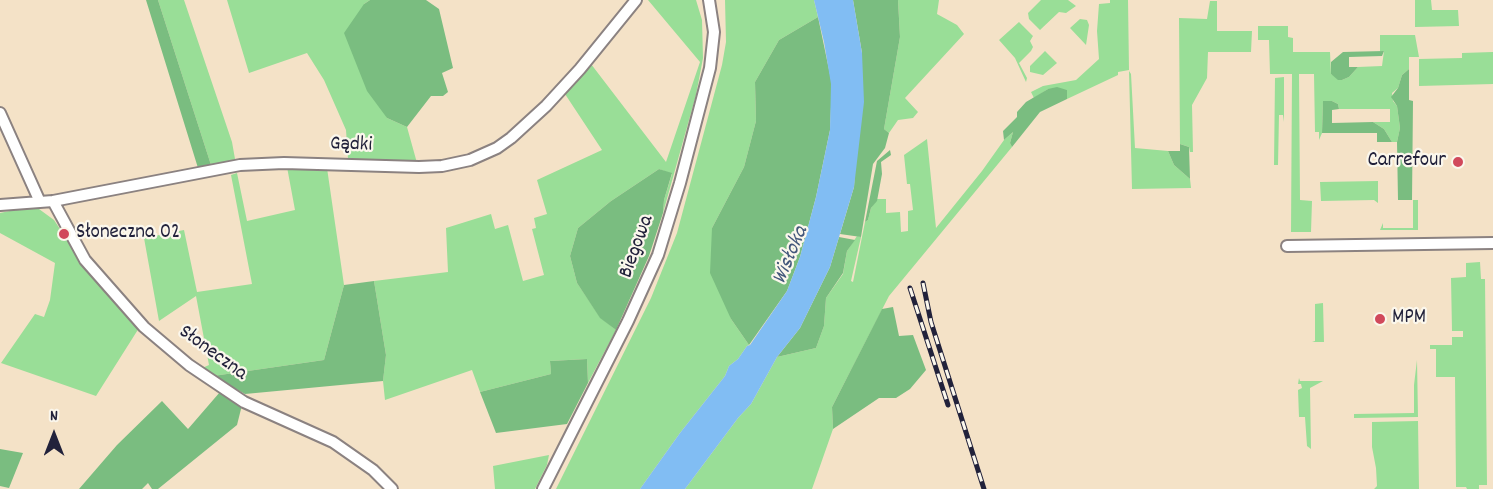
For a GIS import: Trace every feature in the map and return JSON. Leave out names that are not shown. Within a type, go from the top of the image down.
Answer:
[{"type":"street","name":"Gądki","points":[[0,206],[52,201],[240,165],[284,163],[419,167],[442,166],[483,156],[511,138],[546,106],[580,69],[636,0]]},
{"type":"street","name":"Biegowa","points":[[543,489],[628,321],[658,255],[680,183],[710,68],[714,32],[709,0]]},
{"type":"street","points":[[0,113],[40,202]]},
{"type":"street","name":"Słoneczna","points":[[52,201],[86,260],[144,327],[189,365],[244,402],[333,442],[372,470],[392,489]]},
{"type":"street","points":[[1287,246],[1493,243]]},
{"type":"green space","points":[[146,0],[158,0],[211,165],[198,168]]},
{"type":"green space","points":[[158,0],[184,0],[232,142],[235,159],[231,161],[211,165]]},
{"type":"green space","points":[[227,0],[370,0],[364,4],[387,118],[407,127],[417,163],[348,159],[346,130],[324,80],[307,53],[249,73]]},
{"type":"green space","points":[[370,0],[426,0],[439,9],[453,68],[442,73],[448,92],[443,96],[431,96],[407,127],[387,118],[367,91],[344,33],[364,4]]},
{"type":"green space","points":[[648,0],[696,0],[702,20],[703,58],[696,95],[663,213],[664,200],[672,174],[659,169],[611,201],[578,228],[570,256],[577,283],[600,317],[616,330],[588,383],[587,359],[550,361],[551,374],[480,392],[472,370],[385,400],[383,381],[386,355],[374,281],[448,272],[446,228],[491,214],[495,229],[508,225],[523,281],[544,275],[532,229],[536,228],[534,218],[547,214],[537,180],[602,150],[565,94],[591,64],[666,162],[700,62]]},
{"type":"green space","points":[[725,0],[814,0],[818,17],[779,40],[755,82],[756,121],[744,167],[712,228],[731,319],[749,345],[729,366],[725,376],[640,489],[556,489],[651,298],[677,233],[722,65],[726,42]]},
{"type":"green space","points":[[853,0],[898,0],[900,37],[884,129],[889,133],[885,148],[873,164],[861,237],[840,234],[854,187],[862,53]]},
{"type":"green space","points":[[898,0],[939,0],[937,14],[957,25],[964,34],[905,98],[918,112],[913,118],[898,120],[889,133],[884,129],[900,37]]},
{"type":"green space","points":[[1041,0],[1068,0],[1076,6],[1066,13],[1059,12],[1040,30],[1029,19],[1028,13]]},
{"type":"green space","points":[[1110,0],[1128,0],[1129,70],[1118,72],[1118,75],[1067,99],[1067,90],[1048,89],[1034,98],[1031,92],[1043,86],[1076,80],[1099,59],[1097,31],[1099,4],[1110,3]]},
{"type":"green space","points":[[1415,0],[1431,0],[1432,10],[1458,10],[1459,26],[1415,27]]},
{"type":"green space","points":[[1210,1],[1217,1],[1217,31],[1252,31],[1251,52],[1208,52],[1207,78],[1192,105],[1193,152],[1190,152],[1189,147],[1180,144],[1179,18],[1207,19]]},
{"type":"green space","points":[[818,17],[832,84],[830,130],[816,197],[800,257],[787,291],[749,345],[731,319],[710,273],[712,228],[744,167],[756,121],[755,82],[779,40]]},
{"type":"green space","points":[[1080,19],[1087,20],[1089,25],[1086,45],[1070,28]]},
{"type":"green space","points":[[1019,22],[1033,36],[1030,41],[1033,47],[1031,51],[1019,63],[1027,78],[1026,82],[1015,58],[999,40]]},
{"type":"green space","points":[[1258,26],[1288,26],[1288,37],[1293,38],[1293,52],[1330,52],[1331,74],[1342,80],[1349,77],[1358,67],[1382,66],[1384,51],[1380,51],[1380,35],[1415,35],[1419,57],[1409,57],[1409,69],[1402,75],[1398,88],[1392,93],[1393,101],[1397,106],[1400,128],[1397,142],[1392,142],[1384,129],[1373,122],[1390,122],[1390,109],[1339,109],[1338,104],[1332,101],[1323,102],[1322,133],[1319,140],[1319,132],[1315,132],[1314,74],[1299,74],[1300,200],[1312,201],[1311,232],[1291,232],[1292,74],[1270,74],[1269,40],[1258,40]]},
{"type":"green space","points":[[1045,51],[1057,63],[1043,75],[1030,72],[1030,66]]},
{"type":"green space","points":[[1384,51],[1382,56],[1349,57],[1349,67],[1358,67],[1349,77],[1338,80],[1331,74],[1331,62],[1343,52]]},
{"type":"green space","points":[[1493,52],[1493,84],[1419,86],[1419,59],[1462,58],[1462,53]]},
{"type":"green space","points":[[1409,69],[1409,100],[1413,101],[1412,200],[1398,200],[1397,142],[1400,128],[1397,106],[1391,97],[1398,88],[1402,75]]},
{"type":"green space","points":[[1129,71],[1135,148],[1168,151],[1174,165],[1190,179],[1191,188],[1132,189]]},
{"type":"green space","points":[[1284,77],[1284,122],[1283,115],[1279,115],[1278,165],[1274,165],[1275,78]]},
{"type":"green space","points":[[1057,87],[1067,90],[1067,99],[1040,112],[1012,147],[1010,143],[1013,132],[1004,140],[1003,131],[1017,117],[1017,112],[1026,102],[1048,89]]},
{"type":"green space","points":[[1323,101],[1338,104],[1339,109],[1332,110],[1332,123],[1373,122],[1384,129],[1392,142],[1377,142],[1377,133],[1322,133]]},
{"type":"green space","points":[[1013,132],[1010,143],[1012,147],[889,296],[832,407],[833,429],[812,489],[685,489],[751,404],[777,357],[816,348],[824,326],[826,298],[843,274],[847,251],[857,236],[861,237],[851,281],[853,282],[865,222],[877,199],[886,199],[886,213],[900,212],[901,232],[908,231],[908,211],[913,210],[904,155],[927,139],[936,228],[1004,140]]},
{"type":"green space","points":[[1180,144],[1189,147],[1190,179],[1174,165],[1168,151],[1180,151]]},
{"type":"green space","points":[[890,150],[891,155],[881,162],[882,174],[877,201],[865,222],[877,161]]},
{"type":"green space","points":[[287,167],[327,168],[344,285],[324,360],[213,376],[200,369],[209,365],[196,296],[159,321],[144,238],[184,230],[197,292],[252,284],[231,175],[237,173],[247,221],[295,210]]},
{"type":"green space","points":[[659,169],[672,173],[664,200],[663,213],[649,256],[616,330],[600,318],[577,283],[570,256],[578,228],[611,201]]},
{"type":"green space","points":[[1378,181],[1378,203],[1374,200],[1321,201],[1320,182]]},
{"type":"green space","points":[[1413,200],[1418,200],[1418,230],[1380,230],[1383,223],[1383,228],[1413,228]]},
{"type":"green space","points":[[19,209],[39,209],[54,220],[79,258],[139,328],[96,396],[1,363],[35,314],[44,317],[50,300],[55,263],[0,233],[0,213]]},
{"type":"green space","points":[[839,237],[855,240],[847,251],[843,273],[826,298],[824,326],[816,348],[777,357],[800,328],[830,267]]},
{"type":"green space","points":[[1480,262],[1481,279],[1485,279],[1487,485],[1479,485],[1479,489],[1467,489],[1456,487],[1455,377],[1436,377],[1436,349],[1430,349],[1430,345],[1452,345],[1452,337],[1463,337],[1463,331],[1452,331],[1451,278],[1466,277],[1466,263]]},
{"type":"green space","points":[[374,281],[386,355],[383,381],[245,394],[213,376],[324,360],[344,285]]},
{"type":"green space","points":[[1323,303],[1324,342],[1312,342],[1315,341],[1315,304]]},
{"type":"green space","points":[[893,307],[899,336],[913,335],[926,370],[910,389],[896,398],[879,398],[833,429],[832,407],[882,309]]},
{"type":"green space","points":[[587,359],[588,383],[567,424],[496,433],[480,392],[551,374],[550,361]]},
{"type":"green space","points":[[1417,360],[1418,417],[1354,418],[1354,414],[1414,413]]},
{"type":"green space","points":[[1299,378],[1300,381],[1323,381],[1310,388],[1311,449],[1307,446],[1305,417],[1299,417],[1298,390],[1302,388],[1301,384],[1298,384]]},
{"type":"green space","points":[[220,392],[242,405],[237,425],[158,489],[152,489],[148,483],[142,489],[79,489],[117,445],[162,401],[188,429]]},
{"type":"green space","points":[[1418,421],[1419,489],[1374,489],[1377,486],[1372,447],[1372,422]]},
{"type":"green space","points":[[0,449],[23,453],[9,488],[0,486]]},
{"type":"green space","points":[[549,455],[547,465],[535,489],[495,489],[493,466]]},
{"type":"water","points":[[814,0],[853,0],[862,53],[864,102],[854,187],[830,267],[800,328],[777,357],[751,404],[685,489],[640,489],[725,376],[729,366],[750,345],[787,291],[800,257],[830,130],[831,84]]},
{"type":"railway","points":[[923,283],[931,322],[984,489]]},
{"type":"railway","points":[[910,288],[948,405]]},
{"type":"place","name":"Carrefour","points":[[1458,162]]},
{"type":"place","name":"Słoneczna 02","points":[[64,234]]},
{"type":"place","name":"MPM","points":[[1380,319]]},
{"type":"water label","name":"Wisłoka","points":[[792,256]]}]
